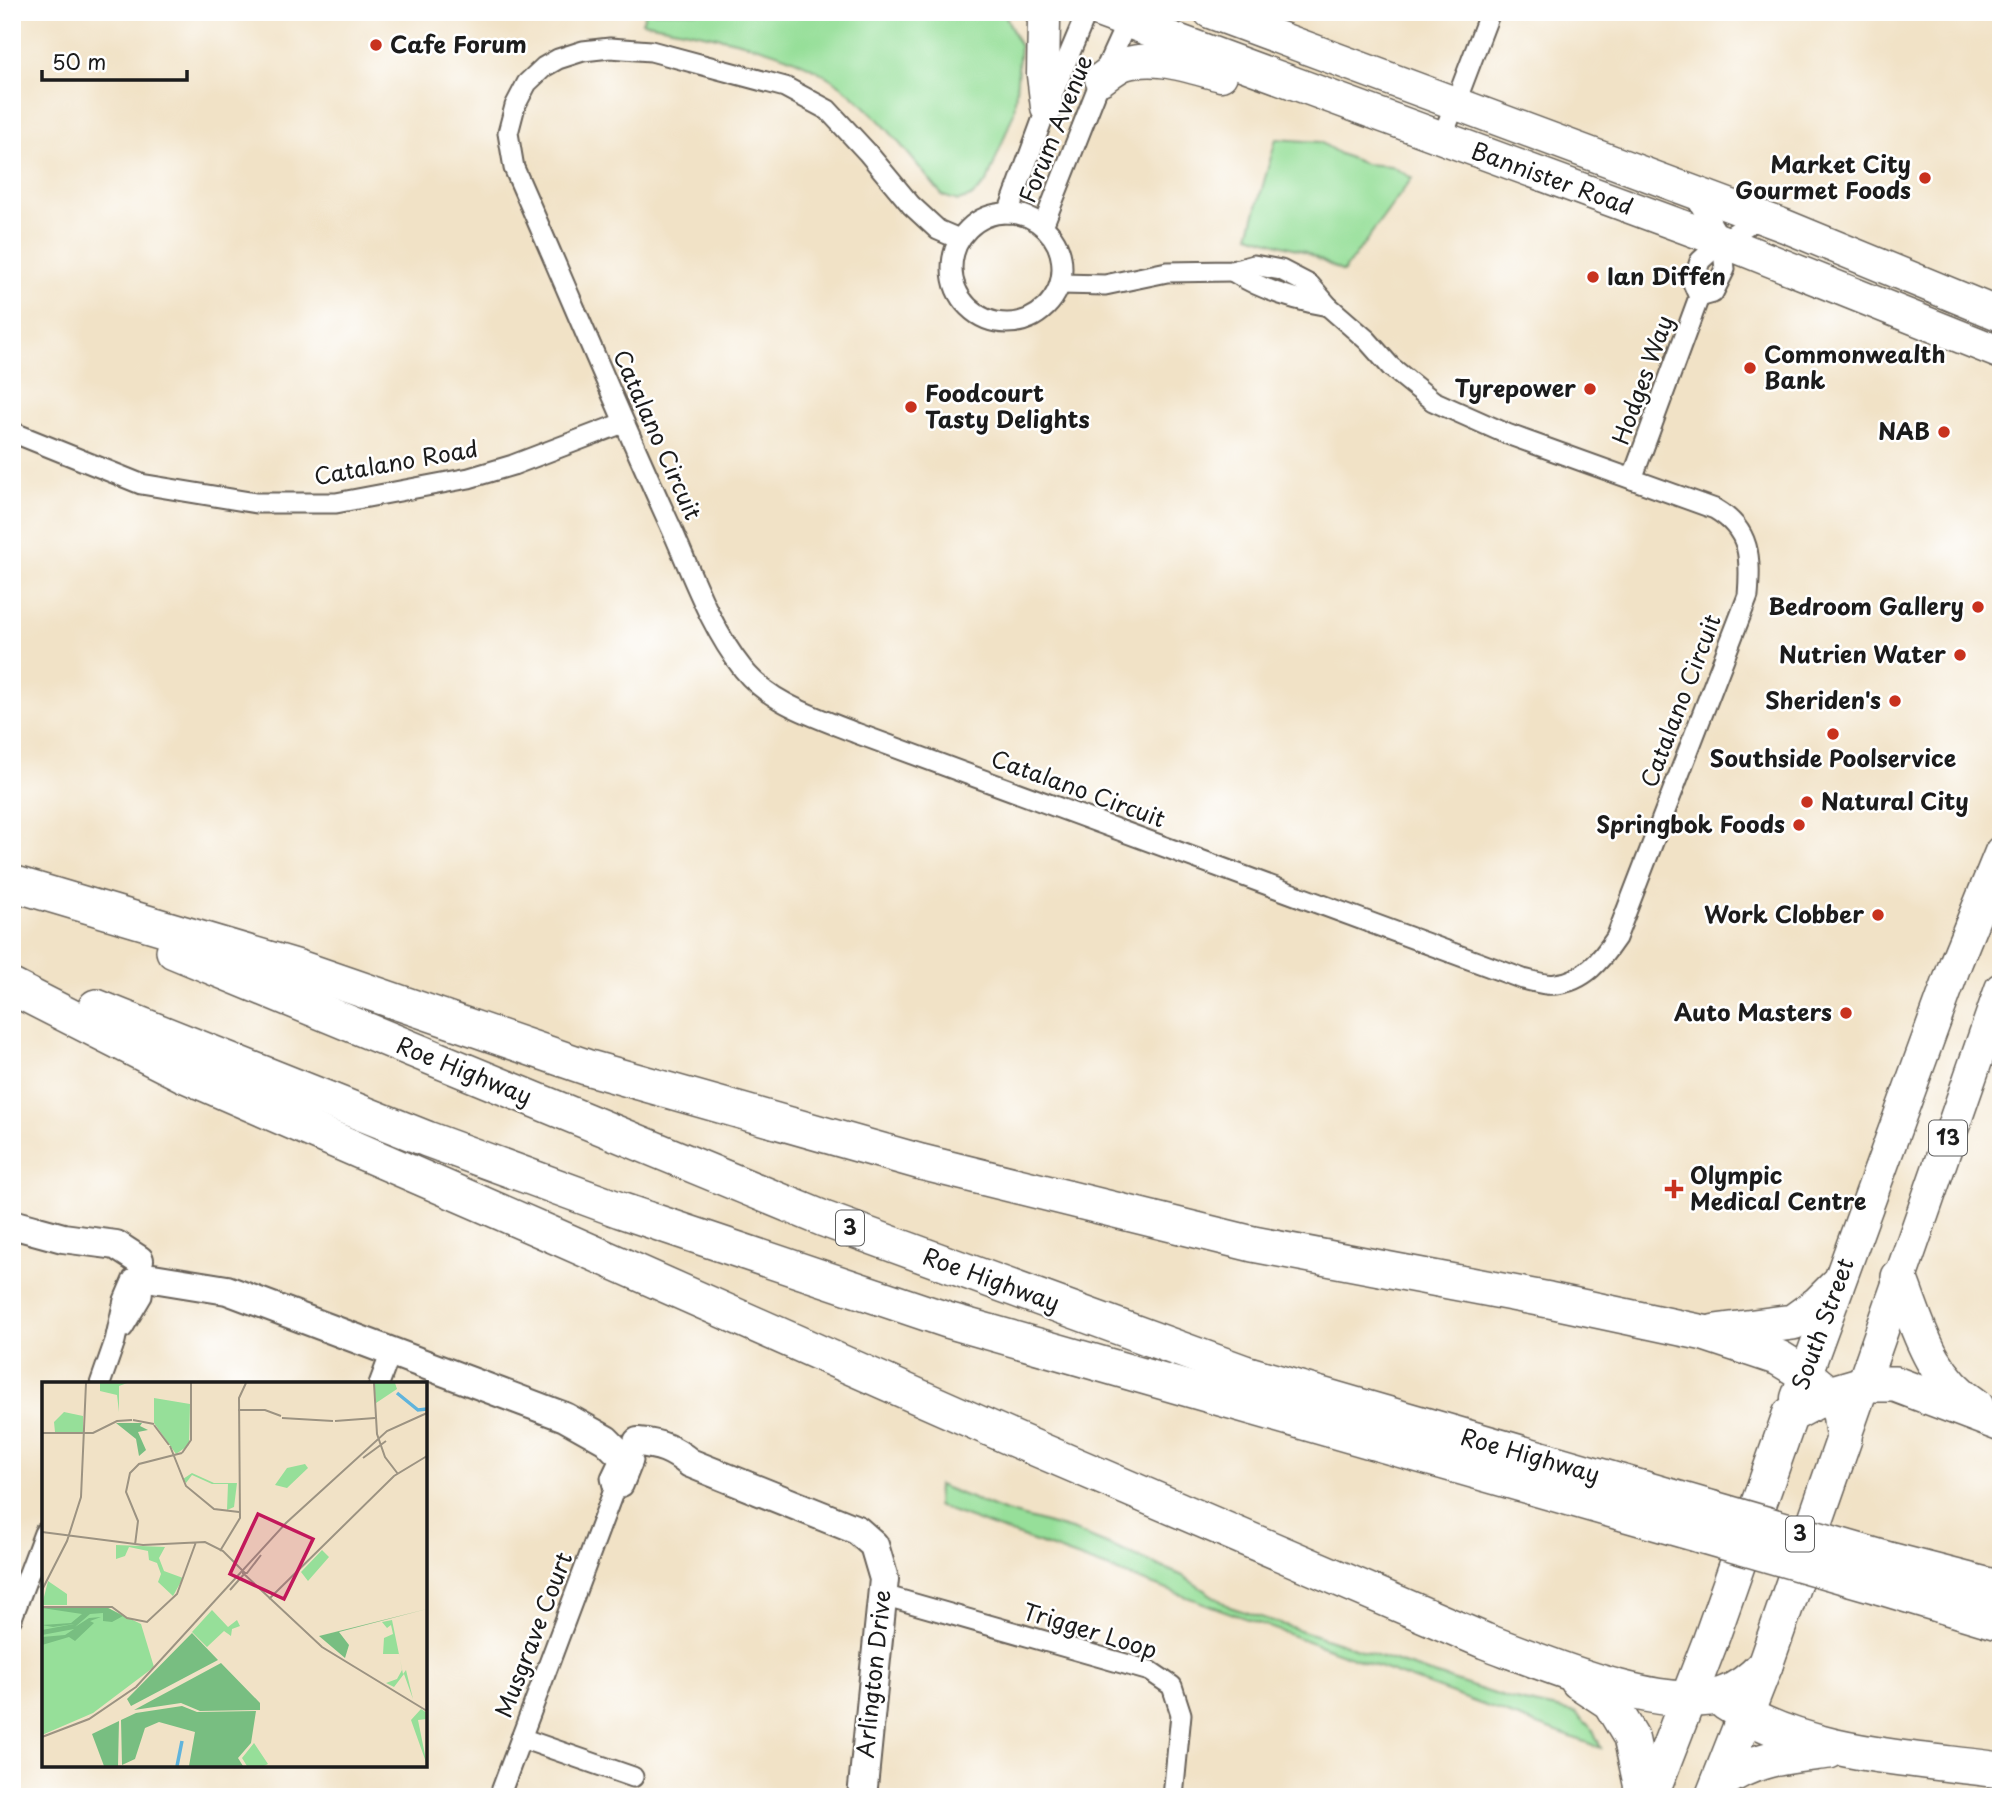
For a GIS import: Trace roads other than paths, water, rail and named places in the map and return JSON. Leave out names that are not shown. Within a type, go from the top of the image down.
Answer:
[{"type":"highway","points":[[12,883],[299,968],[586,1067],[921,1162],[1253,1244],[1549,1300],[1704,1333],[1779,1358],[1817,1384],[1840,1413],[1844,1439]]},
{"type":"highway","name":"Roe Highway","points":[[12,883],[824,1219],[1245,1373],[1705,1522]]},
{"type":"highway","name":"Roe Highway","points":[[12,974],[426,1139],[620,1210],[947,1320],[1705,1522],[1884,1573],[2001,1623]]},
{"type":"highway","points":[[12,987],[183,1074],[553,1234],[1014,1439],[1485,1641],[1560,1669],[1655,1696],[1718,1704],[1843,1749],[2001,1770]]},
{"type":"highway","points":[[1899,1277],[1928,1354],[1944,1379],[1968,1401],[2001,1423]]},
{"type":"highway","points":[[1704,1333],[1793,1322],[1818,1304],[1836,1286]]},
{"type":"highway","points":[[1817,1384],[1895,1384],[2001,1423]]},
{"type":"highway","name":"South Street","points":[[1716,1790],[1718,1704],[1710,1642],[1790,1415],[1817,1384]]},
{"type":"highway","name":"South Street","points":[[1650,1797],[1718,1704],[1765,1665],[1844,1439]]},
{"type":"highway","name":"Roe Highway","points":[[1884,1573],[2001,1589]]},
{"type":"highway","points":[[1560,1669],[1610,1702],[1631,1737],[1644,1797]]},
{"type":"highway","points":[[1716,1790],[1735,1771],[1768,1758],[1843,1749]]},
{"type":"main road","points":[[1041,12],[1044,20],[1043,75],[1046,107]]},
{"type":"main road","name":"Bannister Road","points":[[1216,14],[1760,217],[2001,315]]},
{"type":"main road","name":"Bannister Road","points":[[1120,15],[1255,69],[1722,241],[2001,353]]},
{"type":"main road","points":[[1101,79],[1121,65],[1143,60],[1174,62],[1237,79],[1255,69]]},
{"type":"main road","name":"South Street","points":[[1817,1384],[1836,1286],[1956,962],[2001,852]]},
{"type":"main road","name":"South Street","points":[[1844,1439],[2001,989]]},
{"type":"street","name":"Forum Avenue","points":[[1008,213],[1046,107],[1087,12]]},
{"type":"street","points":[[1442,138],[1490,12]]},
{"type":"street","name":"Forum Avenue","points":[[1043,226],[1101,79],[1120,15]]},
{"type":"street","name":"Catalano Circuit","points":[[959,239],[938,230],[911,205],[828,110],[785,87],[665,54],[631,49],[583,51],[544,67],[527,83],[514,106],[508,133],[514,168],[623,422],[720,634],[743,670],[769,694],[799,710],[856,733],[1483,966],[1523,979],[1555,985],[1579,978],[1598,963],[1616,938],[1748,596],[1751,565],[1744,538],[1732,519],[1715,509],[1507,434],[1433,401],[1391,367],[1310,285],[1281,270],[1254,265],[1232,271],[1167,272],[1105,285],[1060,284]]},
{"type":"street","points":[[1692,191],[1722,241],[1760,217]]},
{"type":"street","points":[[1008,213],[1020,214],[1043,226],[1060,253],[1062,268],[1060,284],[1052,301],[1038,314],[1021,322],[1002,324],[984,319],[968,309],[962,301],[951,275],[952,256],[959,239],[968,228],[980,219],[1008,213]]},
{"type":"street","name":"Hodges Way","points":[[1632,479],[1699,297],[1713,293],[1725,269],[1722,241]]},
{"type":"street","name":"Catalano Road","points":[[12,432],[141,484],[256,503],[336,503],[469,478],[513,465],[623,422]]},
{"type":"street","name":"Arlington Drive","points":[[12,1224],[63,1238],[142,1273],[169,1264],[199,1274],[227,1290],[565,1417],[628,1451],[667,1447],[675,1450],[690,1463],[858,1530],[874,1545],[884,1580],[862,1797]]},
{"type":"street","points":[[101,1382],[115,1341],[124,1300],[142,1273]]},
{"type":"street","points":[[380,1382],[391,1352]]},
{"type":"street","name":"Musgrave Court","points":[[499,1797],[614,1490],[611,1478],[628,1451]]},
{"type":"street","points":[[12,1618],[42,1538]]},
{"type":"street","name":"Trigger Loop","points":[[883,1595],[1150,1671],[1172,1686],[1181,1714],[1173,1797]]},
{"type":"street","points":[[521,1738],[633,1777]]},
{"type":"place","name":"Cafe Forum","points":[[376,45]]},
{"type":"place","name":"Market City Gourmet Foods","points":[[1925,178]]},
{"type":"place","name":"Ian Diffen","points":[[1593,277]]},
{"type":"place","name":"Commonwealth Bank","points":[[1750,368]]},
{"type":"place","name":"Tyrepower","points":[[1590,389]]},
{"type":"place","name":"Foodcourt Tasty Delights","points":[[911,407]]},
{"type":"place","name":"NAB","points":[[1944,432]]},
{"type":"place","name":"Bedroom Gallery","points":[[1978,607]]},
{"type":"place","name":"Nutrien Water","points":[[1960,655]]},
{"type":"place","name":"Sheriden's","points":[[1895,701]]},
{"type":"place","name":"Southside Poolservice","points":[[1833,734]]},
{"type":"place","name":"Natural City","points":[[1807,802]]},
{"type":"place","name":"Springbok Foods","points":[[1799,825]]},
{"type":"place","name":"Work Clobber","points":[[1878,915]]},
{"type":"place","name":"Auto Masters","points":[[1846,1013]]},
{"type":"place","name":"Olympic Medical Centre","points":[[1674,1189]]}]
